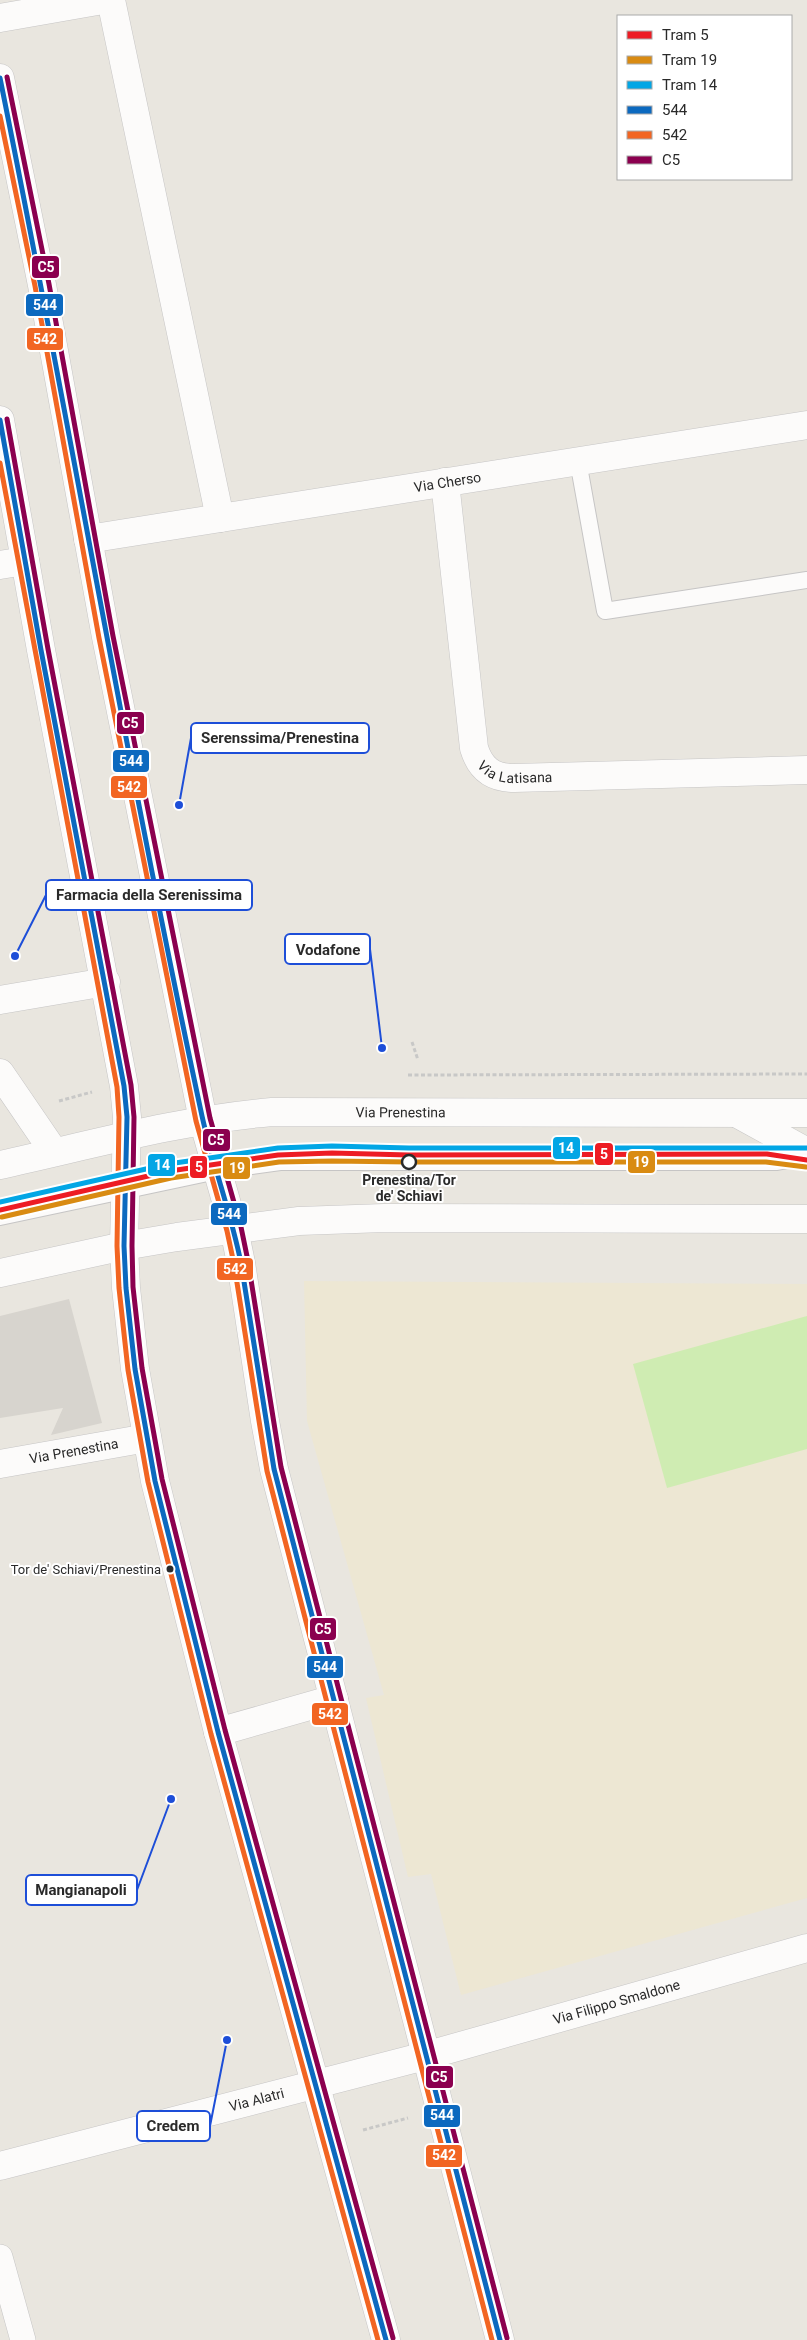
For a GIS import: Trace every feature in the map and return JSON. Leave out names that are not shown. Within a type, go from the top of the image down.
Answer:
[{"type":"main road","points":[[0,18],[103,0]]},
{"type":"main road","points":[[111,0],[220,518]]},
{"type":"main road","points":[[0,78],[43,295],[88,539],[203,1120],[234,1229],[247,1295],[265,1421],[274,1469],[500,2340]]},
{"type":"main road","points":[[0,420],[12,563],[106,982],[125,1094],[124,1246],[126,1288],[135,1369],[147,1438],[218,1732],[386,2340]]},
{"type":"main road","name":"Via Cherso","points":[[88,539],[807,425]]},
{"type":"main road","name":"Via Latisana","points":[[445,482],[474,748],[479,761],[487,771],[499,776],[514,778],[807,770]]},
{"type":"main road","points":[[0,1000],[106,982]]},
{"type":"main road","points":[[0,1073],[54,1152]]},
{"type":"main road","name":"Via Prenestina","points":[[0,1165],[125,1135],[203,1120],[296,1112],[807,1113]]},
{"type":"main road","points":[[738,1114],[807,1152]]},
{"type":"main road","points":[[0,1273],[124,1246],[299,1221],[384,1218],[807,1219]]},
{"type":"main road","name":"Via Prenestina","points":[[0,1464],[147,1438]]},
{"type":"main road","points":[[218,1732],[334,1699]]},
{"type":"main road","name":"Via Filippo Smaldone","points":[[425,2056],[807,1948]]},
{"type":"main road","name":"Via Alatri","points":[[0,2166],[425,2056]]},
{"type":"street","points":[[0,2257],[23,2340]]},
{"type":"lane","points":[[578,461],[604,611],[807,580]]},
{"type":"lane","points":[[0,1217],[217,1171],[280,1162],[767,1162],[807,1156]]},
{"type":"path","points":[[412,1042],[418,1060]]},
{"type":"path","points":[[401,1076],[807,1074]]},
{"type":"path","points":[[56,1102],[95,1091]]},
{"type":"path","points":[[353,2132],[411,2117]]},
{"type":"shaded area","points":[[304,1281],[807,1284],[807,1898],[461,1995],[431,1874],[408,1877],[366,1698],[384,1695],[307,1421]]},
{"type":"shaded area","points":[[69,1299],[102,1423],[51,1435],[63,1408],[0,1418],[0,1316]]},
{"type":"green space","points":[[807,1316],[807,1449],[667,1488],[633,1364]]},
{"type":"tram line","name":"14","points":[[0,1202],[168,1164],[278,1148],[332,1146],[409,1148],[807,1148]]},
{"type":"tram line","name":"5","points":[[0,1210],[170,1171],[278,1155],[332,1153],[409,1155],[767,1154],[807,1160]]},
{"type":"tram line","name":"19","points":[[2,1217],[171,1178],[279,1162],[766,1162],[806,1167]]},
{"type":"transit line","name":"C5","points":[[7,77],[49,284],[113,636],[210,1118],[241,1227],[248,1261],[281,1467],[507,2338]]},
{"type":"transit line","name":"544","points":[[0,78],[175,987],[206,1135],[241,1263],[274,1469],[500,2340]]},
{"type":"transit line","name":"542","points":[[0,116],[35,286],[99,638],[196,1121],[227,1231],[234,1264],[267,1471],[492,2340]]},
{"type":"transit line","name":"C5","points":[[7,419],[48,649],[131,1085],[134,1117],[133,1287],[142,1368],[162,1479],[225,1730],[393,2338]]},
{"type":"transit line","name":"544","points":[[0,420],[41,650],[124,1086],[127,1117],[124,1246],[126,1288],[135,1369],[155,1481],[218,1732],[386,2340]]},
{"type":"transit line","name":"542","points":[[0,463],[117,1087],[119,1117],[117,1246],[119,1288],[128,1370],[148,1482],[211,1734],[378,2340]]},
{"type":"place","name":"Serenssima/Prenestina","points":[[179,805]]},
{"type":"place","name":"Farmacia della Serenissima","points":[[15,956]]},
{"type":"place","name":"Vodafone","points":[[382,1048]]},
{"type":"place","name":"Prenestina/Tor de' Schiavi","points":[[409,1162]]},
{"type":"place","name":"Tor de' Schiavi/Prenestina","points":[[170,1569]]},
{"type":"place","name":"Mangianapoli","points":[[171,1799]]},
{"type":"place","name":"Credem","points":[[227,2040]]}]
